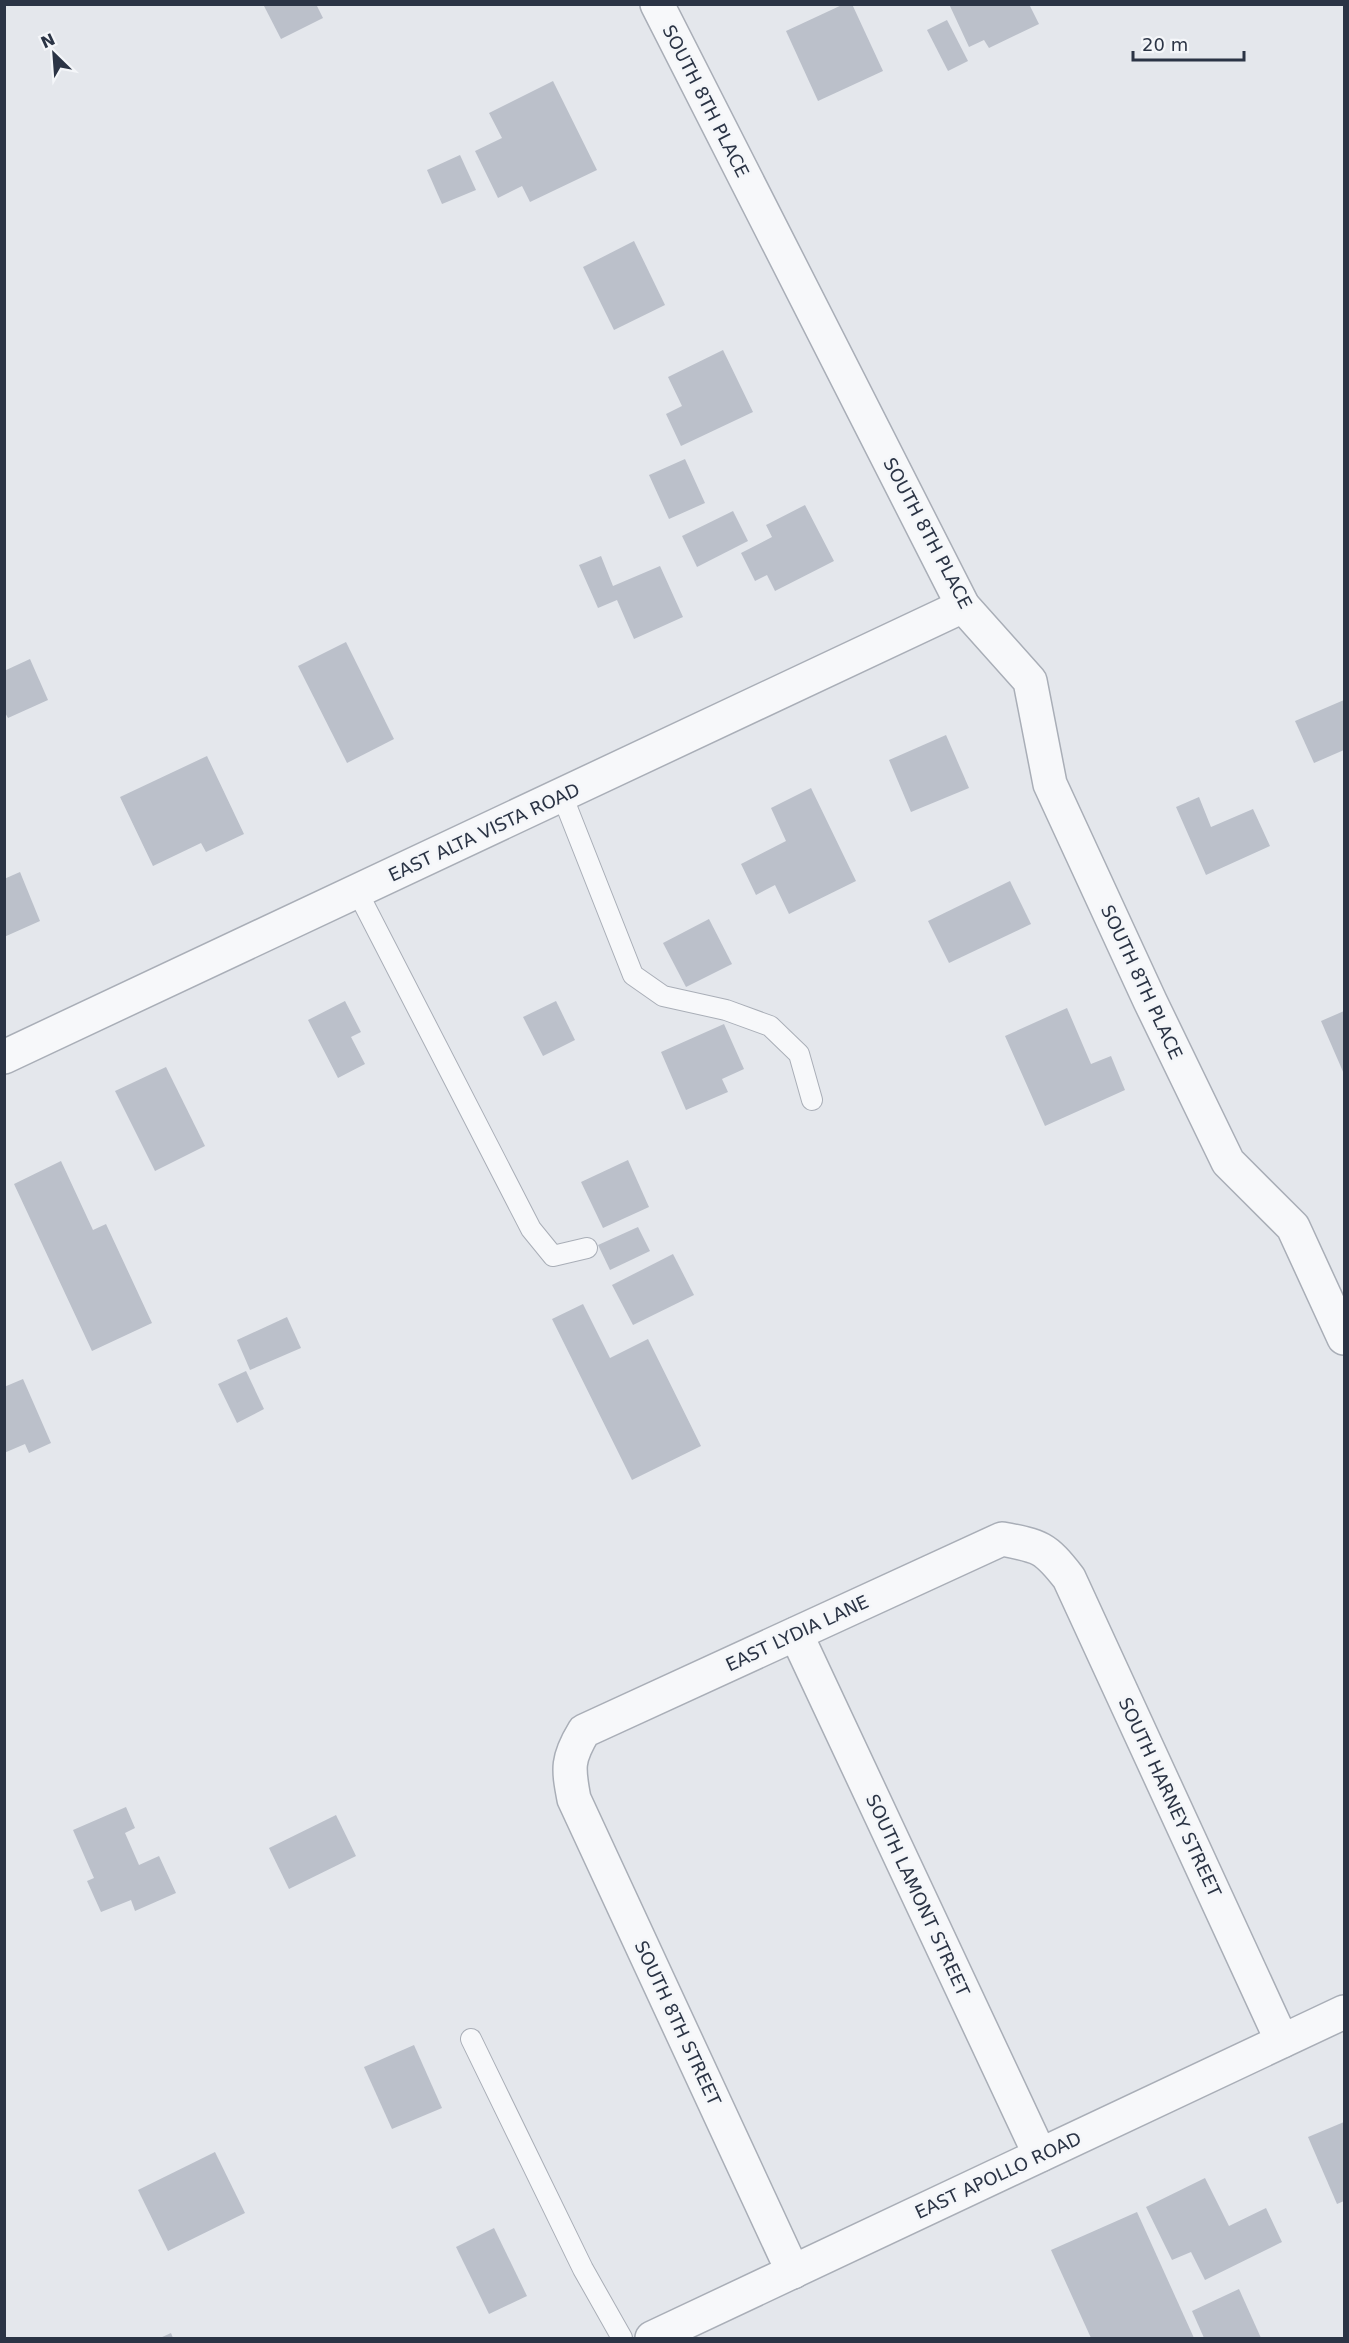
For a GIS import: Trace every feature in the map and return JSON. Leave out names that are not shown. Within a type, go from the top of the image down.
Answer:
[{"type":"street","name":"SOUTH 8TH PLACE","points":[[657,4],[963,606],[1030,681],[1050,784],[1150,1001],[1228,1162],[1293,1227],[1344,1338]]},
{"type":"street","name":"EAST ALTA VISTA ROAD","points":[[6,1051],[357,891],[963,606]]},
{"type":"street","name":"EAST LYDIA LANE","points":[[569,1773],[572,1750],[584,1731],[1002,1539],[1032,1545],[1052,1556]]},
{"type":"street","name":"SOUTH HARNEY STREET","points":[[1052,1556],[1069,1578],[1282,2041]]},
{"type":"street","name":"SOUTH LAMONT STREET","points":[[796,1634],[1040,2155]]},
{"type":"street","name":"SOUTH 8TH STREET","points":[[569,1773],[574,1799],[793,2272]]},
{"type":"street","name":"EAST APOLLO ROAD","points":[[652,2338],[1344,2012]]},
{"type":"lane","points":[[562,795],[633,975],[663,996],[726,1010],[770,1026],[799,1054],[812,1100]]},
{"type":"lane","points":[[357,891],[531,1228],[553,1256],[587,1248]]},
{"type":"lane","points":[[471,2039],[583,2269],[622,2338]]},
{"type":"building","points":[[263,4],[316,4],[323,18],[281,39]]},
{"type":"building","points":[[844,4],[852,4],[883,71],[818,101],[786,31]]},
{"type":"building","points":[[949,4],[1029,4],[1039,24],[989,48],[984,40],[969,47]]},
{"type":"building","points":[[947,20],[968,61],[948,71],[927,30]]},
{"type":"building","points":[[553,81],[597,170],[530,202],[522,186],[498,198],[475,151],[502,138],[489,113]]},
{"type":"building","points":[[460,155],[476,190],[442,204],[427,170]]},
{"type":"building","points":[[634,241],[665,305],[614,330],[583,267]]},
{"type":"building","points":[[723,350],[753,412],[681,446],[666,414],[682,406],[668,377]]},
{"type":"building","points":[[685,459],[705,503],[669,519],[649,475]]},
{"type":"building","points":[[805,505],[834,561],[775,591],[767,575],[755,581],[741,553],[772,537],[766,525]]},
{"type":"building","points":[[733,511],[748,541],[697,567],[682,536]]},
{"type":"building","points":[[601,556],[613,586],[660,566],[683,617],[634,639],[617,600],[598,608],[579,565]]},
{"type":"building","points":[[346,642],[394,739],[347,763],[298,666]]},
{"type":"building","points":[[30,659],[48,700],[8,718],[4,711],[4,671]]},
{"type":"building","points":[[1344,700],[1344,750],[1314,763],[1295,721]]},
{"type":"building","points":[[946,735],[969,788],[911,812],[889,760]]},
{"type":"building","points":[[207,756],[244,834],[206,852],[201,843],[153,866],[120,797]]},
{"type":"building","points":[[811,788],[856,881],[789,914],[775,885],[756,895],[741,864],[786,841],[771,808]]},
{"type":"building","points":[[1199,797],[1211,827],[1253,809],[1270,846],[1206,875],[1176,807]]},
{"type":"building","points":[[20,872],[40,921],[4,937],[4,879]]},
{"type":"building","points":[[1010,881],[1031,924],[949,963],[928,921]]},
{"type":"building","points":[[709,919],[732,964],[686,987],[663,943]]},
{"type":"building","points":[[345,1001],[361,1032],[351,1037],[365,1064],[338,1078],[308,1020]]},
{"type":"building","points":[[556,1001],[575,1040],[543,1056],[523,1017]]},
{"type":"building","points":[[1067,1008],[1091,1064],[1111,1056],[1125,1090],[1045,1126],[1005,1036]]},
{"type":"building","points":[[1344,1011],[1344,1074],[1321,1021]]},
{"type":"building","points":[[724,1024],[744,1069],[722,1079],[728,1092],[686,1110],[661,1052]]},
{"type":"building","points":[[166,1067],[205,1146],[155,1171],[115,1091]]},
{"type":"building","points":[[628,1160],[649,1207],[603,1228],[581,1182]]},
{"type":"building","points":[[61,1161],[93,1230],[106,1224],[152,1323],[92,1351],[14,1184]]},
{"type":"building","points":[[638,1227],[650,1251],[610,1270],[598,1245]]},
{"type":"building","points":[[673,1254],[694,1295],[633,1325],[612,1285]]},
{"type":"building","points":[[583,1304],[610,1358],[648,1339],[701,1446],[632,1480],[552,1319]]},
{"type":"building","points":[[287,1317],[301,1348],[250,1370],[237,1340]]},
{"type":"building","points":[[246,1371],[264,1409],[237,1423],[218,1384]]},
{"type":"building","points":[[23,1379],[51,1443],[29,1453],[25,1444],[4,1453],[4,1387]]},
{"type":"building","points":[[126,1807],[135,1828],[125,1833],[139,1865],[159,1856],[176,1893],[135,1911],[131,1900],[101,1912],[87,1881],[94,1878],[73,1830]]},
{"type":"building","points":[[336,1815],[356,1856],[289,1889],[269,1848]]},
{"type":"building","points":[[414,2045],[442,2108],[392,2129],[364,2067]]},
{"type":"building","points":[[1344,2122],[1344,2201],[1337,2204],[1308,2137]]},
{"type":"building","points":[[215,2152],[245,2213],[168,2251],[138,2190]]},
{"type":"building","points":[[1205,2178],[1229,2226],[1266,2208],[1282,2242],[1205,2280],[1191,2252],[1172,2260],[1146,2207]]},
{"type":"building","points":[[1137,2212],[1194,2338],[1091,2338],[1051,2250]]},
{"type":"building","points":[[494,2228],[527,2296],[489,2314],[456,2247]]},
{"type":"building","points":[[1239,2289],[1261,2338],[1204,2338],[1192,2311]]},
{"type":"building","points":[[171,2333],[173,2338],[160,2338]]}]
